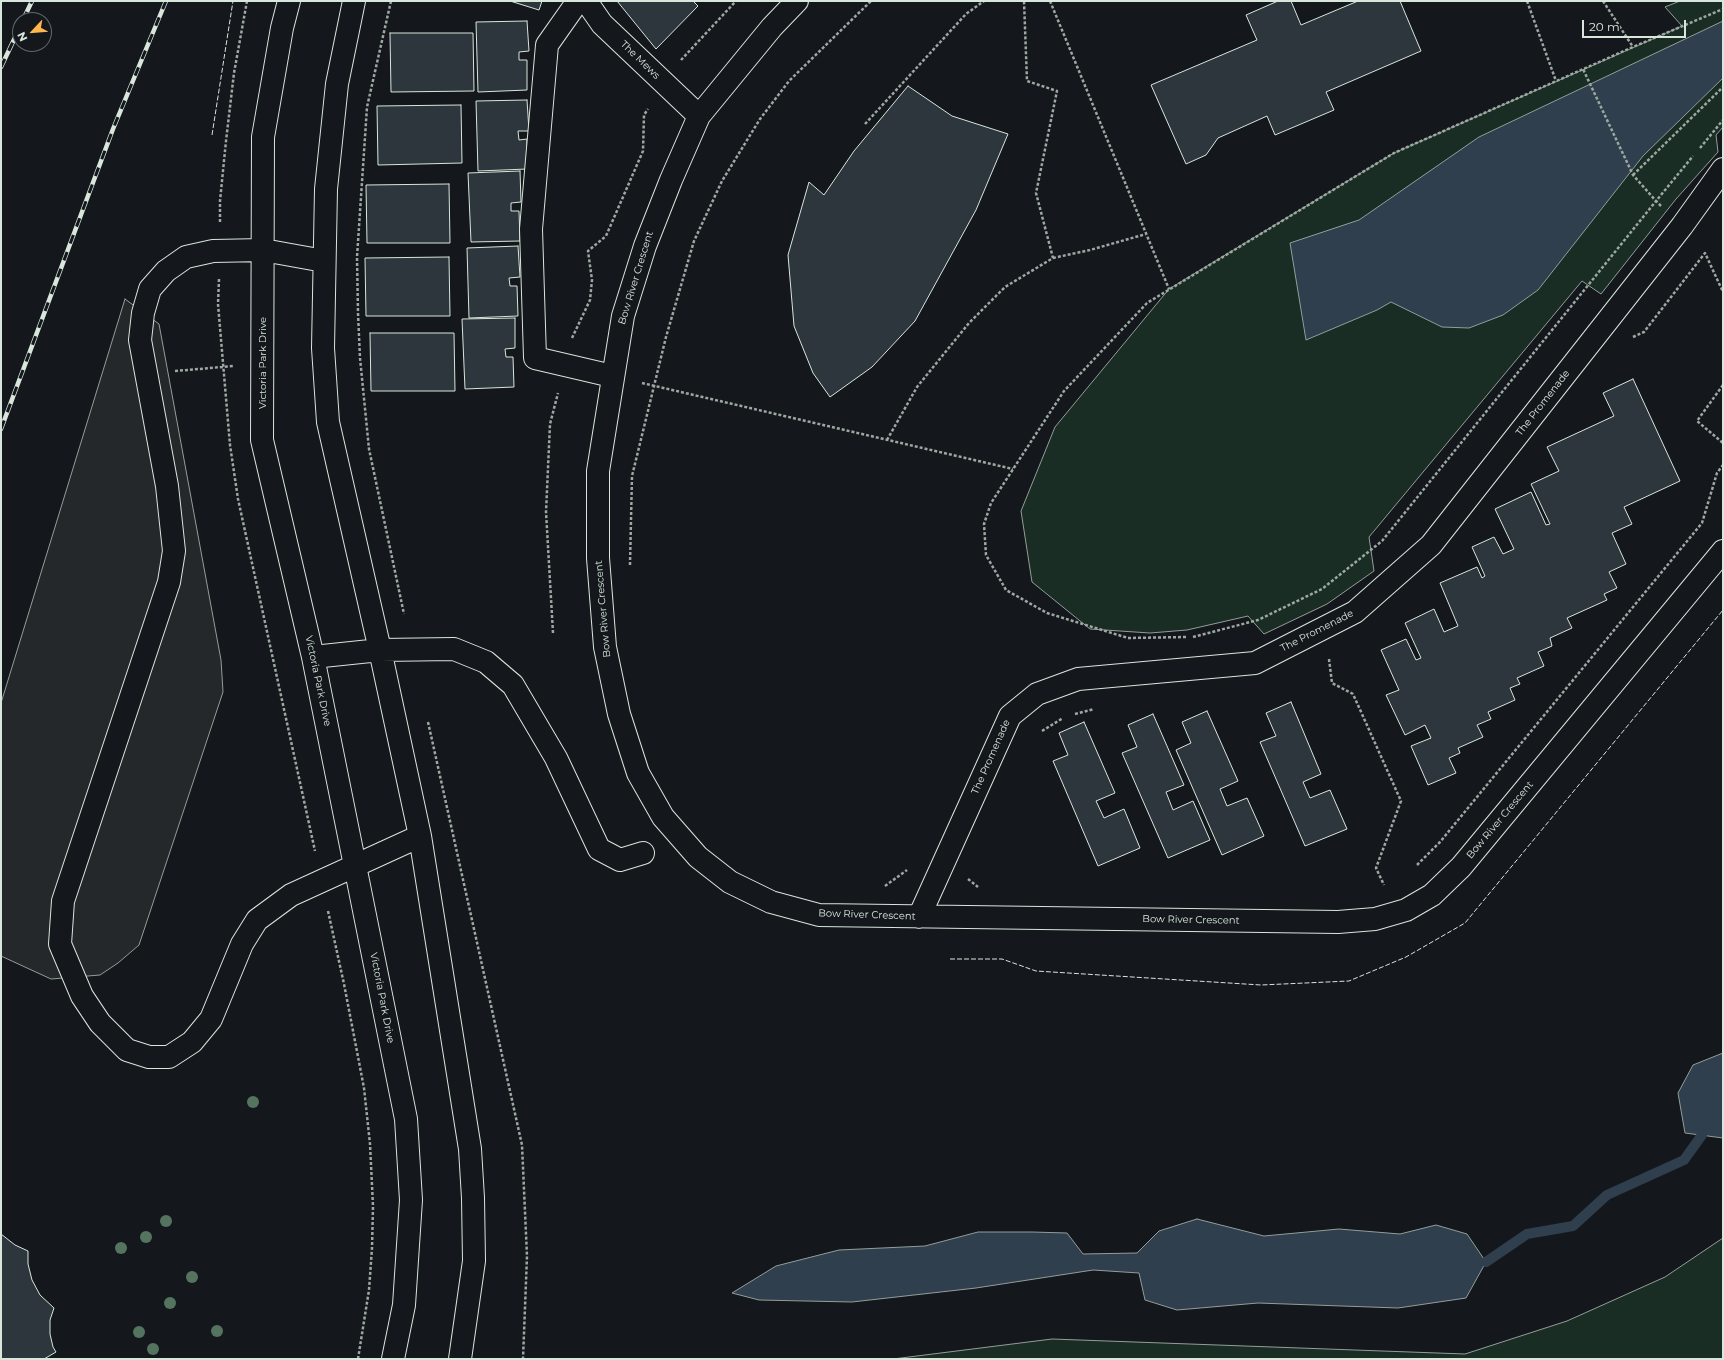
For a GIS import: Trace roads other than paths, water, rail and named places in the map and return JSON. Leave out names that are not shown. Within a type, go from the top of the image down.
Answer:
[{"type":"street","name":"Victoria Park Drive","points":[[289,1],[282,28],[263,137],[262,440],[313,657],[406,1119],[411,1200],[404,1305],[392,1359]]},
{"type":"street","points":[[354,1],[337,84],[326,189],[322,348],[328,422],[380,650],[420,836],[470,1149],[473,1198],[474,1261],[460,1359]]},
{"type":"street","points":[[578,1],[548,45],[531,229],[535,358],[612,376]]},
{"type":"street","name":"The Mews","points":[[586,1],[602,24],[699,116]]},
{"type":"street","name":"Bow River Crescent","points":[[797,1],[772,27],[699,116],[645,246],[623,316],[612,376],[598,471],[598,558],[605,647],[619,714],[638,773],[664,817],[698,857],[730,882],[772,902],[819,915],[1338,922],[1374,919],[1406,910],[1432,895],[1461,867],[1723,551]]},
{"type":"street","name":"The Promenade","points":[[919,917],[1010,716],[1037,694],[1078,679],[1255,663],[1356,612],[1431,545],[1682,226],[1723,170]]},
{"type":"street","points":[[324,261],[263,250],[213,251],[186,257],[166,272],[150,289],[143,313],[140,340],[167,486],[174,551],[169,582],[63,901],[60,944],[82,996],[100,1023],[127,1050],[149,1057],[169,1057],[192,1042],[211,1019],[242,944],[257,920],[291,895],[355,864],[420,836]]},
{"type":"street","points":[[313,657],[380,650],[454,649],[486,662],[513,685],[556,758],[599,849],[620,860],[643,853]]},
{"type":"water","points":[[1723,21],[1723,78],[1643,156],[1538,290],[1503,315],[1469,328],[1442,327],[1391,302],[1377,310],[1306,340],[1290,243],[1359,220],[1479,137]]},
{"type":"water","points":[[1723,1053],[1723,1138],[1685,1133],[1678,1093],[1693,1065]]},
{"type":"water","points":[[1197,1219],[1264,1236],[1339,1229],[1400,1234],[1436,1225],[1467,1234],[1486,1262],[1466,1298],[1398,1308],[1258,1303],[1177,1310],[1145,1300],[1139,1273],[1093,1270],[976,1288],[852,1302],[759,1300],[732,1293],[776,1266],[839,1250],[925,1246],[978,1232],[1032,1232],[1067,1233],[1083,1254],[1137,1253],[1159,1231]]},
{"type":"waterway","points":[[1486,1262],[1527,1234],[1573,1226],[1607,1195],[1684,1160],[1702,1135]]},
{"type":"railway","points":[[27,12],[32,1]]},
{"type":"railway","points":[[1,429],[113,129],[166,1]]},
{"type":"railway","points":[[1,67],[12,44]]}]
